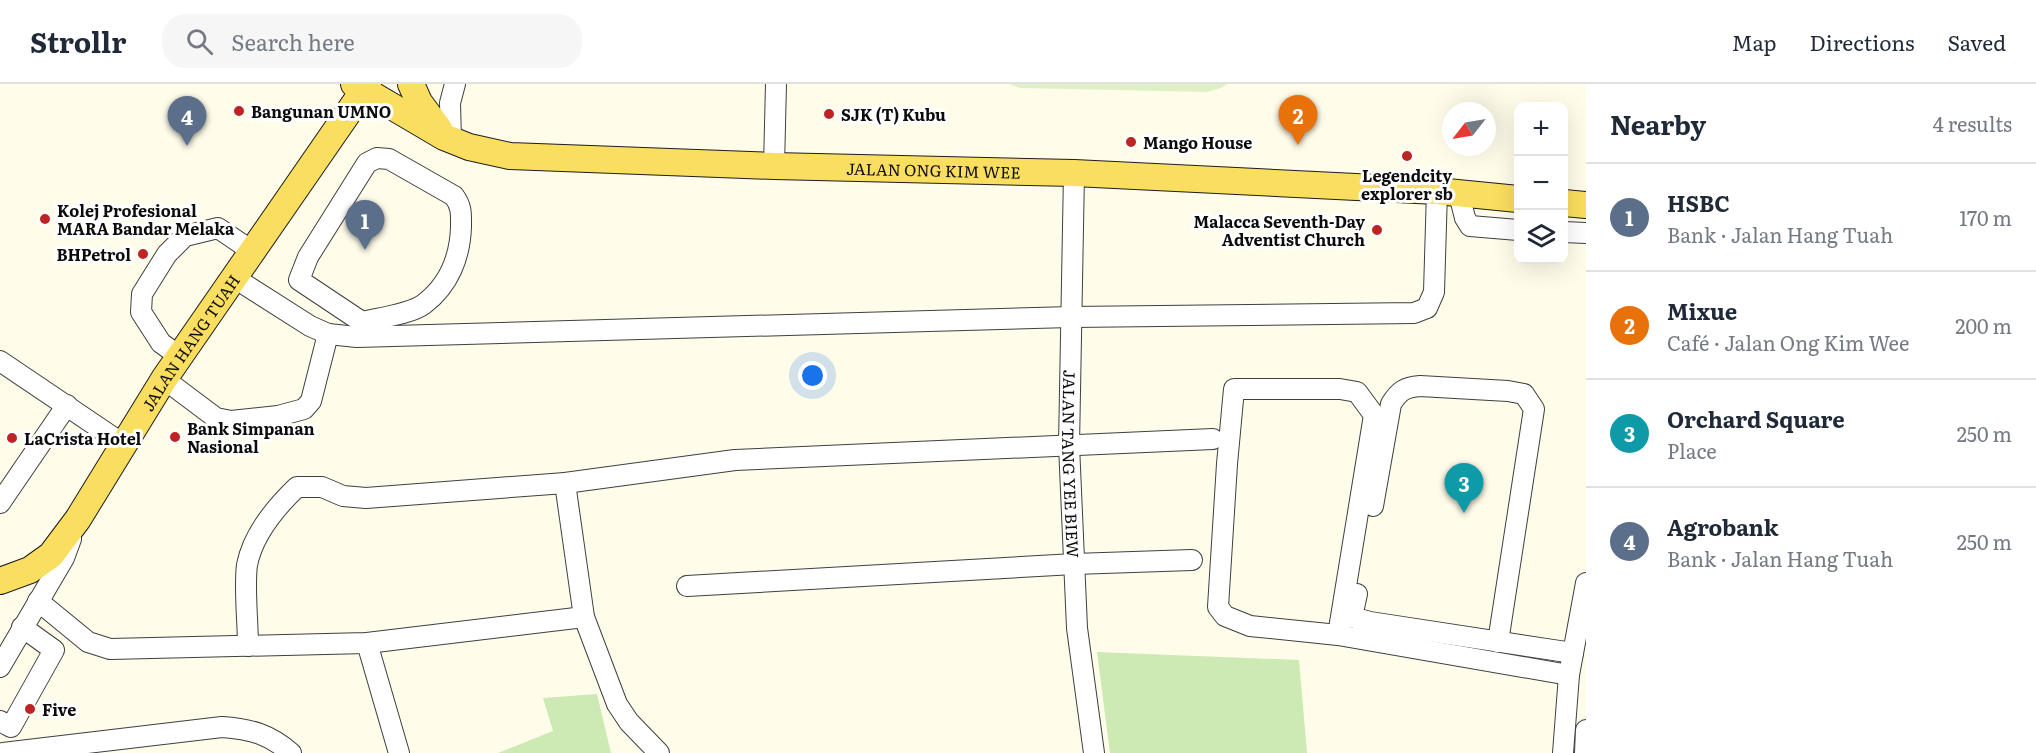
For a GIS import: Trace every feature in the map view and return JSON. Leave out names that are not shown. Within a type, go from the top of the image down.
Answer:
[{"type":"main road","points":[[411,84],[419,102],[447,138]]},
{"type":"main road","name":"JALAN ONG KIM WEE","points":[[362,86],[447,138],[469,147],[510,156],[774,166],[1074,173],[1448,192],[1514,199]]},
{"type":"main road","name":"JALAN HANG TUAH","points":[[0,581],[30,570],[51,555],[78,519],[179,356],[362,86]]},
{"type":"main road","points":[[1568,203],[1586,205]]},
{"type":"street","points":[[447,138],[454,84]]},
{"type":"street","points":[[774,166],[776,84]]},
{"type":"street","points":[[377,158],[388,159],[454,196],[461,206],[460,248],[445,283],[423,305],[360,329],[299,280],[308,257],[367,163],[377,158]]},
{"type":"street","name":"JALAN TANG YEE BIEW","points":[[1074,173],[1069,445],[1077,628],[1094,753]]},
{"type":"street","points":[[1448,192],[1470,226],[1514,230]]},
{"type":"street","points":[[233,277],[310,326],[328,334],[360,329],[1414,313],[1427,308],[1434,292],[1448,192]]},
{"type":"street","points":[[179,356],[161,343],[141,312],[142,294],[167,254],[185,236],[218,228],[252,251]]},
{"type":"street","points":[[1568,232],[1586,233]]},
{"type":"street","points":[[164,379],[216,418],[231,421],[278,416],[304,409],[311,401],[328,334]]},
{"type":"street","points":[[0,362],[123,444]]},
{"type":"street","points":[[1498,642],[1534,409],[1524,394],[1508,391],[1408,387],[1398,393],[1391,404],[1352,617],[1370,622],[1498,642],[1573,653]]},
{"type":"street","points":[[1338,635],[1374,415],[1357,392],[1340,389],[1234,389],[1218,607],[1225,615],[1251,626],[1338,635],[1569,675]]},
{"type":"street","points":[[0,503],[67,405]]},
{"type":"street","points":[[248,646],[247,567],[252,545],[276,507],[297,487],[322,487],[343,496],[366,498],[565,483],[735,460],[1213,439]]},
{"type":"street","points":[[565,483],[584,617],[617,704],[629,722],[659,753]]},
{"type":"street","points":[[0,667],[64,558],[78,519]]},
{"type":"street","points":[[687,586],[1074,564],[1192,560]]},
{"type":"street","points":[[1563,753],[1569,675],[1586,583]]},
{"type":"street","points":[[38,601],[88,642],[110,649],[367,643],[584,617]]},
{"type":"street","points":[[0,721],[11,727],[54,650],[22,627]]},
{"type":"street","points":[[367,643],[399,753]]},
{"type":"street","points":[[3,753],[222,727],[250,729],[278,742],[291,753]]},
{"type":"street","points":[[1585,753],[1586,730]]},
{"type":"green space","points":[[1009,84],[1227,84],[1207,92],[1020,88]]},
{"type":"green space","points":[[1097,652],[1299,660],[1307,753],[1110,753]]},
{"type":"green space","points":[[597,694],[611,753],[498,753],[553,731],[543,698]]},
{"type":"place","name":"Bangunan UMNO","points":[[239,111]]},
{"type":"place","name":"SJK (T) Kubu","points":[[829,114]]},
{"type":"place","name":"Mango House","points":[[1131,142]]},
{"type":"place","name":"Mixue","points":[[1298,145]]},
{"type":"place","name":"Agrobank","points":[[187,146]]},
{"type":"place","name":"Legendcity explorer sb","points":[[1407,156]]},
{"type":"place","name":"Kolej Profesional MARA Bandar Melaka","points":[[45,219]]},
{"type":"place","name":"Malacca Seventh-Day Adventist Church","points":[[1377,230]]},
{"type":"place","name":"HSBC","points":[[365,250]]},
{"type":"place","name":"BHPetrol","points":[[143,254]]},
{"type":"place","name":"Bank Simpanan Nasional","points":[[175,437]]},
{"type":"place","name":"LaCrista Hotel","points":[[12,438]]},
{"type":"place","name":"Orchard Square","points":[[1464,513]]},
{"type":"place","name":"Five","points":[[30,709]]}]
